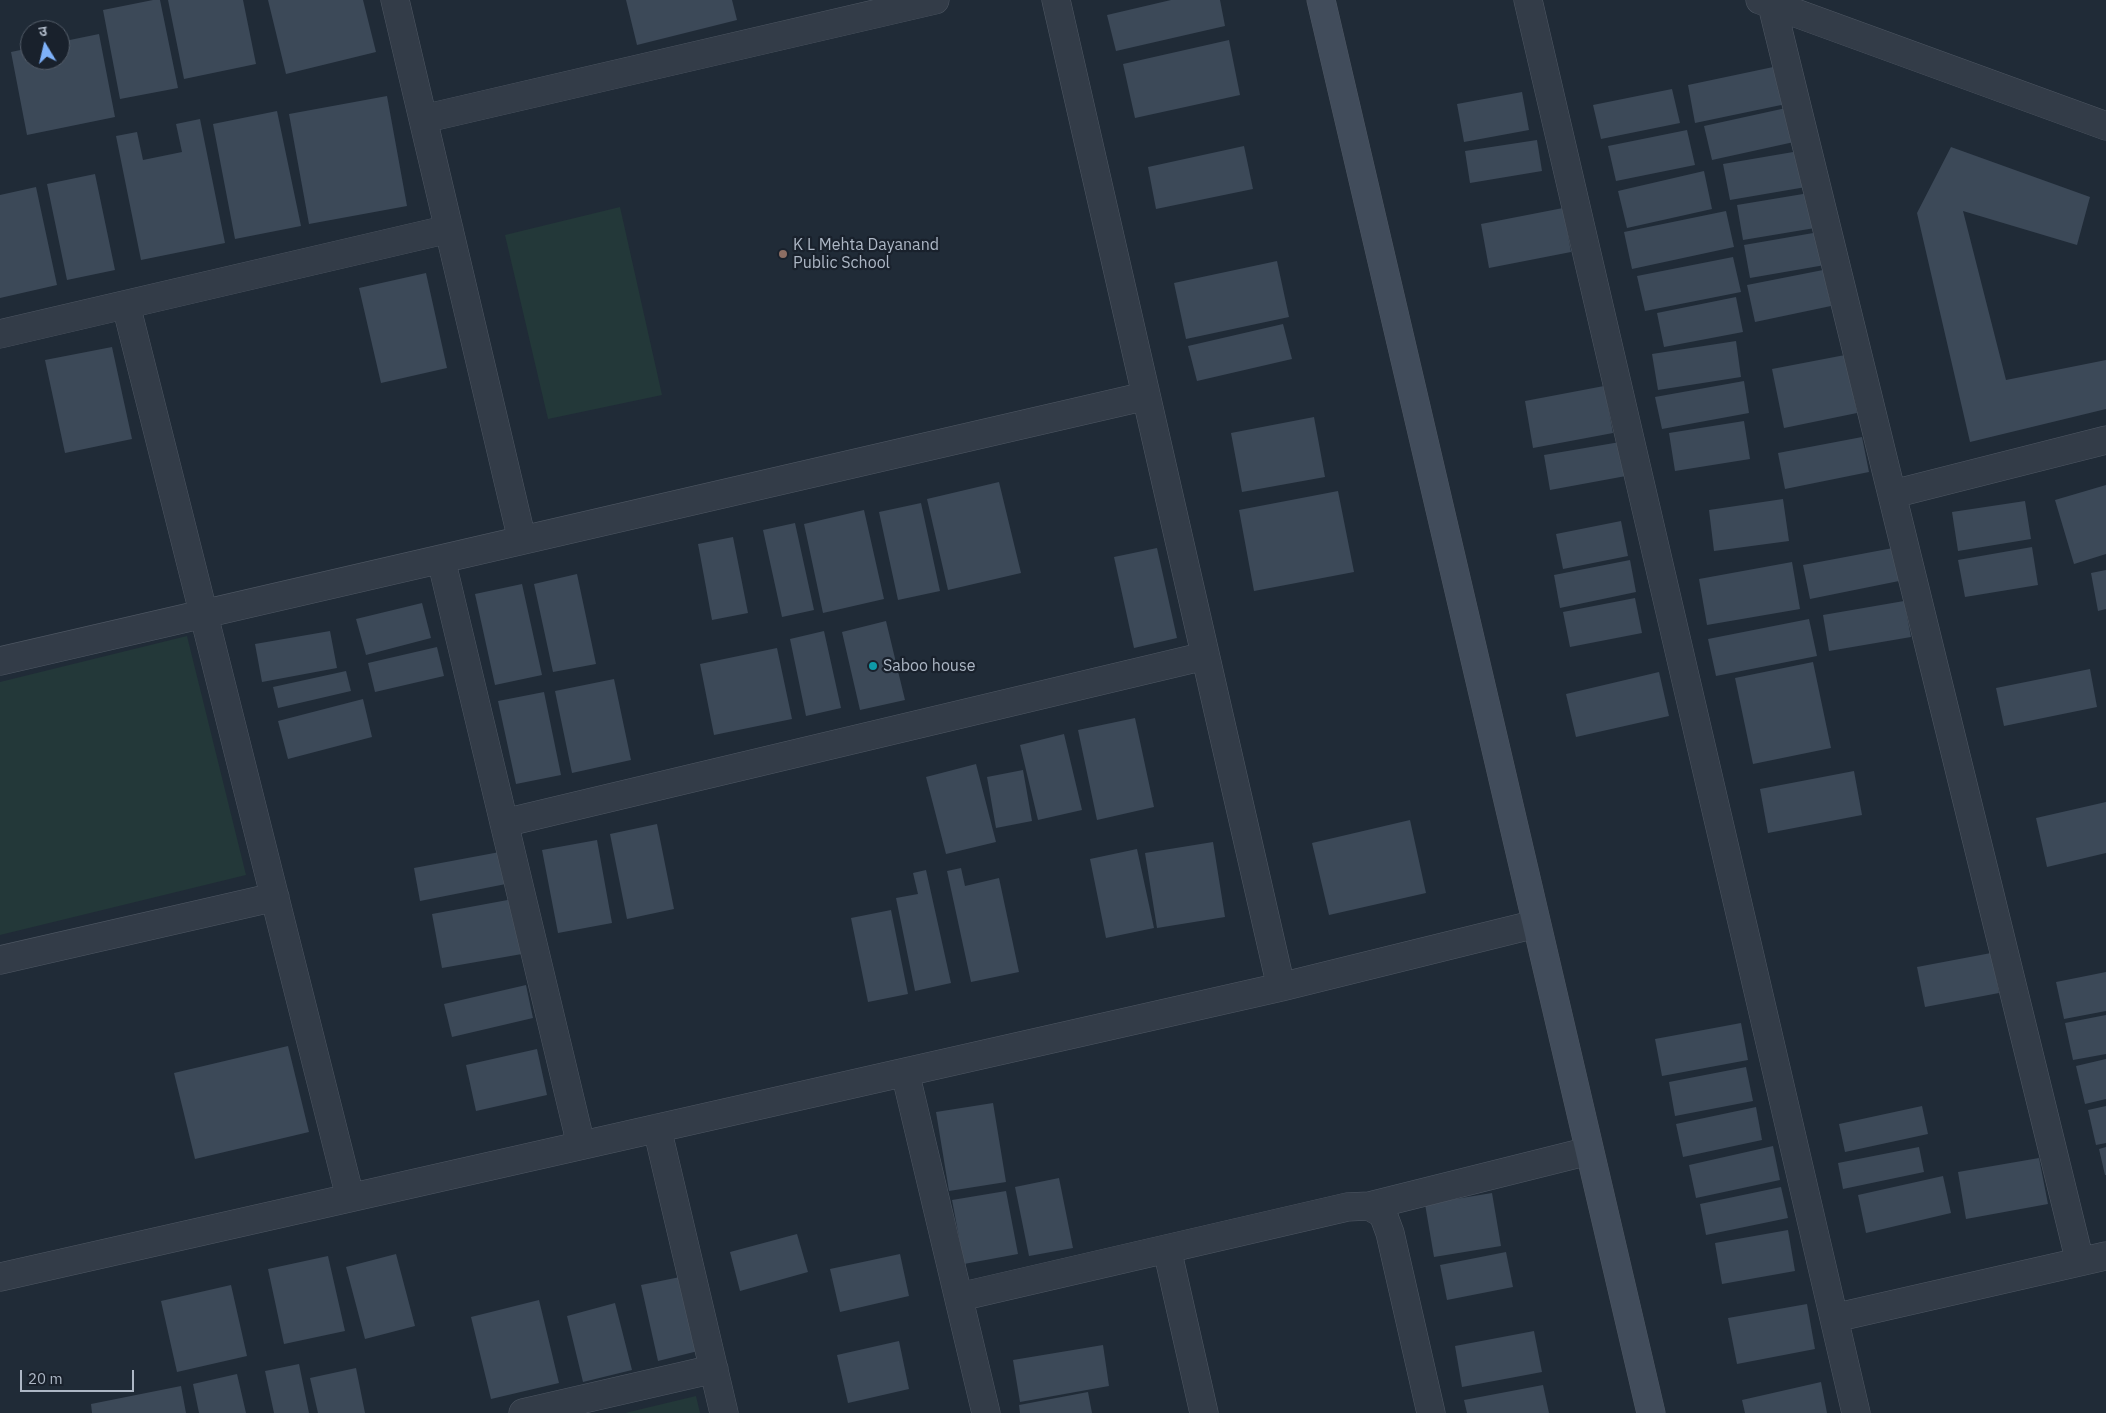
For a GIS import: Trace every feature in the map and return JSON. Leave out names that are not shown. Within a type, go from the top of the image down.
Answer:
[{"type":"street","points":[[395,0],[522,540]]},
{"type":"street","points":[[423,119],[935,0]]},
{"type":"street","points":[[1056,0],[1281,987]]},
{"type":"street","points":[[1321,0],[1651,1413]]},
{"type":"street","points":[[1528,0],[1856,1413]]},
{"type":"street","points":[[1765,2],[2093,1259],[1834,1318]]},
{"type":"street","points":[[1765,2],[2106,126]]},
{"type":"street","points":[[0,334],[448,229]]},
{"type":"street","points":[[126,305],[350,1197]]},
{"type":"street","points":[[0,661],[1146,396]]},
{"type":"street","points":[[1893,494],[2106,440]]},
{"type":"street","points":[[441,559],[581,1145]]},
{"type":"street","points":[[504,823],[1205,656]]},
{"type":"street","points":[[0,960],[275,897]]},
{"type":"street","points":[[0,1277],[1281,987],[1536,924]]},
{"type":"street","points":[[905,1072],[986,1413]]},
{"type":"street","points":[[657,1128],[724,1413]]},
{"type":"street","points":[[959,1297],[1347,1207],[1368,1206],[1589,1151]]},
{"type":"street","points":[[1368,1206],[1383,1214],[1390,1233],[1431,1413]]},
{"type":"street","points":[[1167,1248],[1204,1413]]},
{"type":"street","points":[[522,1413],[714,1369]]},
{"type":"green space","points":[[620,207],[662,395],[548,419],[505,235]]},
{"type":"green space","points":[[187,636],[246,875],[0,935],[0,682]]},
{"type":"green space","points":[[696,1396],[700,1413],[625,1413]]},
{"type":"building","points":[[160,0],[178,88],[120,99],[103,10]]},
{"type":"building","points":[[168,0],[243,0],[256,64],[184,79]]},
{"type":"building","points":[[268,0],[363,0],[376,52],[286,74]]},
{"type":"building","points":[[626,0],[732,0],[737,20],[637,45]]},
{"type":"building","points":[[1171,0],[1220,0],[1225,26],[1116,51],[1107,15]]},
{"type":"building","points":[[99,34],[115,117],[27,135],[11,52],[20,50],[20,70],[70,70],[70,40]]},
{"type":"building","points":[[1229,40],[1240,95],[1135,118],[1123,64]]},
{"type":"building","points":[[1778,66],[1786,104],[1695,123],[1688,85]]},
{"type":"building","points":[[1672,89],[1680,123],[1601,139],[1593,105]]},
{"type":"building","points":[[1522,92],[1529,130],[1464,142],[1457,104]]},
{"type":"building","points":[[387,96],[407,206],[309,224],[289,114]]},
{"type":"building","points":[[1786,108],[1794,142],[1712,160],[1704,126]]},
{"type":"building","points":[[277,111],[301,226],[235,239],[213,124]]},
{"type":"building","points":[[200,119],[225,243],[141,260],[116,136],[137,132],[143,160],[182,152],[176,124]]},
{"type":"building","points":[[1687,130],[1695,165],[1616,181],[1608,146]]},
{"type":"building","points":[[1537,140],[1542,171],[1470,183],[1465,151]]},
{"type":"building","points":[[1244,146],[1253,189],[1156,209],[1148,167]]},
{"type":"building","points":[[1951,147],[2090,197],[2077,245],[1963,211],[2006,380],[2106,360],[2106,409],[1970,442],[1917,213]]},
{"type":"building","points":[[1799,151],[1806,187],[1730,200],[1723,164]]},
{"type":"building","points":[[1704,171],[1712,209],[1627,228],[1618,191]]},
{"type":"building","points":[[95,174],[115,270],[67,280],[47,184]]},
{"type":"building","points":[[36,187],[57,285],[0,298],[0,195]]},
{"type":"building","points":[[1809,193],[1815,228],[1743,240],[1737,205]]},
{"type":"building","points":[[1563,208],[1571,252],[1489,268],[1481,224]]},
{"type":"building","points":[[1726,211],[1734,247],[1632,269],[1624,232]]},
{"type":"building","points":[[1819,232],[1825,265],[1750,278],[1744,245]]},
{"type":"building","points":[[1733,257],[1741,292],[1645,311],[1637,276]]},
{"type":"building","points":[[1277,261],[1289,317],[1186,339],[1174,283]]},
{"type":"building","points":[[1823,270],[1831,306],[1755,322],[1747,285]]},
{"type":"building","points":[[426,273],[447,368],[381,383],[359,288]]},
{"type":"building","points":[[1736,297],[1743,332],[1664,347],[1657,313]]},
{"type":"building","points":[[1283,324],[1292,359],[1197,381],[1188,346]]},
{"type":"building","points":[[1736,341],[1741,377],[1658,390],[1652,354]]},
{"type":"building","points":[[112,347],[132,439],[65,453],[45,360]]},
{"type":"building","points":[[1845,355],[1857,413],[1784,428],[1772,369]]},
{"type":"building","points":[[1744,381],[1749,413],[1662,429],[1655,397]]},
{"type":"building","points":[[1604,386],[1613,433],[1533,448],[1525,401]]},
{"type":"building","points":[[1314,417],[1325,477],[1242,492],[1231,433]]},
{"type":"building","points":[[1744,421],[1750,459],[1675,471],[1669,433]]},
{"type":"building","points":[[1862,437],[1869,472],[1785,489],[1778,453]]},
{"type":"building","points":[[1620,442],[1626,476],[1550,490],[1544,455]]},
{"type":"building","points":[[999,482],[1021,573],[948,590],[927,499]]},
{"type":"building","points":[[2106,485],[2106,554],[2074,564],[2055,500]]},
{"type":"building","points":[[1338,491],[1354,572],[1254,591],[1239,510]]},
{"type":"building","points":[[1783,499],[1789,541],[1714,551],[1709,510]]},
{"type":"building","points":[[2025,501],[2031,539],[1958,551],[1952,512]]},
{"type":"building","points":[[921,503],[940,591],[898,600],[879,512]]},
{"type":"building","points":[[864,510],[884,599],[823,613],[804,524]]},
{"type":"building","points":[[1621,521],[1628,556],[1563,569],[1556,534]]},
{"type":"building","points":[[795,523],[814,610],[782,617],[763,530]]},
{"type":"building","points":[[733,537],[748,613],[712,620],[698,544]]},
{"type":"building","points":[[2032,547],[2038,585],[1965,597],[1958,560]]},
{"type":"building","points":[[1157,548],[1177,638],[1134,648],[1114,557]]},
{"type":"building","points":[[1893,548],[1899,581],[1810,599],[1803,565]]},
{"type":"building","points":[[1630,560],[1636,592],[1560,608],[1554,575]]},
{"type":"building","points":[[1792,562],[1800,609],[1707,625],[1699,579]]},
{"type":"building","points":[[2106,570],[2106,609],[2098,611],[2091,573]]},
{"type":"building","points":[[577,574],[596,664],[553,672],[534,584]]},
{"type":"building","points":[[522,584],[542,675],[495,685],[475,594]]},
{"type":"building","points":[[1635,598],[1642,633],[1570,647],[1563,612]]},
{"type":"building","points":[[1904,601],[1911,637],[1829,651],[1823,615]]},
{"type":"building","points":[[422,603],[431,638],[366,655],[356,619]]},
{"type":"building","points":[[1809,619],[1817,656],[1716,676],[1708,639]]},
{"type":"building","name":"Saboo house","points":[[886,621],[905,700],[860,710],[842,632]]},
{"type":"building","points":[[330,631],[337,668],[262,682],[255,644]]},
{"type":"building","points":[[824,631],[841,708],[806,716],[790,639]]},
{"type":"building","points":[[437,647],[444,676],[375,692],[368,663]]},
{"type":"building","points":[[777,648],[792,719],[714,735],[700,664]]},
{"type":"building","points":[[1813,662],[1831,748],[1753,764],[1735,678]]},
{"type":"building","points":[[2090,669],[2097,707],[2004,726],[1996,688]]},
{"type":"building","points":[[346,671],[351,691],[278,708],[273,687]]},
{"type":"building","points":[[1659,672],[1669,716],[1576,737],[1566,694]]},
{"type":"building","points":[[614,679],[631,760],[572,773],[555,691]]},
{"type":"building","points":[[544,692],[561,775],[516,784],[498,701]]},
{"type":"building","points":[[363,699],[372,737],[288,759],[278,721]]},
{"type":"building","points":[[1135,718],[1154,807],[1097,820],[1078,730]]},
{"type":"building","points":[[1064,734],[1082,810],[1038,820],[1020,745]]},
{"type":"building","points":[[976,764],[996,842],[946,854],[926,777]]},
{"type":"building","points":[[1023,770],[1032,821],[996,828],[987,777]]},
{"type":"building","points":[[1854,771],[1862,815],[1768,833],[1760,789]]},
{"type":"building","points":[[2106,802],[2106,853],[2047,867],[2036,818]]},
{"type":"building","points":[[1410,820],[1426,893],[1329,915],[1312,843]]},
{"type":"building","points":[[657,824],[674,909],[627,919],[610,834]]},
{"type":"building","points":[[597,840],[612,923],[558,933],[542,850]]},
{"type":"building","points":[[1213,842],[1225,917],[1157,928],[1145,853]]},
{"type":"building","points":[[1137,849],[1154,928],[1106,938],[1090,859]]},
{"type":"building","points":[[505,851],[511,883],[420,901],[414,868]]},
{"type":"building","points":[[961,868],[965,886],[999,878],[1019,972],[971,982],[947,871]]},
{"type":"building","points":[[926,870],[951,983],[915,991],[896,898],[918,894],[913,873]]},
{"type":"building","points":[[513,899],[522,954],[442,968],[432,914]]},
{"type":"building","points":[[891,910],[908,994],[868,1002],[851,918]]},
{"type":"building","points":[[1991,953],[1999,993],[1925,1007],[1917,967]]},
{"type":"building","points":[[2106,972],[2106,1011],[2064,1019],[2056,982]]},
{"type":"building","points":[[526,985],[533,1018],[452,1037],[444,1004]]},
{"type":"building","points":[[2106,1015],[2106,1054],[2073,1060],[2065,1023]]},
{"type":"building","points":[[1741,1023],[1748,1060],[1662,1076],[1655,1039]]},
{"type":"building","points":[[288,1046],[309,1132],[195,1159],[174,1073]]},
{"type":"building","points":[[537,1049],[547,1095],[476,1111],[466,1065]]},
{"type":"building","points":[[2106,1059],[2106,1099],[2085,1104],[2076,1066]]},
{"type":"building","points":[[1746,1067],[1753,1101],[1675,1116],[1669,1082]]},
{"type":"building","points":[[993,1103],[1006,1182],[949,1191],[936,1112]]},
{"type":"building","points":[[1922,1106],[1928,1134],[1845,1152],[1839,1124]]},
{"type":"building","points":[[2106,1106],[2106,1143],[2096,1145],[2088,1110]]},
{"type":"building","points":[[1756,1107],[1762,1140],[1683,1157],[1676,1124]]},
{"type":"building","points":[[1773,1146],[1780,1180],[1696,1198],[1689,1165]]},
{"type":"building","points":[[1919,1147],[1924,1172],[1843,1189],[1838,1163]]},
{"type":"building","points":[[2106,1147],[2106,1175],[2105,1175],[2099,1149]]},
{"type":"building","points":[[2039,1158],[2048,1204],[1966,1219],[1958,1172]]},
{"type":"building","points":[[1943,1176],[1951,1213],[1866,1233],[1858,1195]]},
{"type":"building","points":[[1059,1178],[1073,1248],[1029,1256],[1015,1187]]},
{"type":"building","points":[[1781,1187],[1788,1218],[1706,1235],[1700,1204]]},
{"type":"building","points":[[1006,1191],[1018,1254],[964,1264],[952,1200]]},
{"type":"building","points":[[1492,1193],[1501,1246],[1434,1257],[1425,1204]]},
{"type":"building","points":[[1788,1230],[1795,1271],[1722,1284],[1715,1243]]},
{"type":"building","points":[[797,1234],[808,1272],[740,1291],[730,1252]]},
{"type":"building","points":[[1506,1252],[1513,1287],[1447,1300],[1440,1265]]},
{"type":"building","points":[[396,1254],[415,1326],[365,1339],[346,1267]]},
{"type":"building","points":[[900,1254],[909,1296],[840,1312],[830,1269]]},
{"type":"building","points":[[328,1256],[345,1331],[284,1344],[268,1269]]},
{"type":"building","points":[[680,1277],[698,1351],[658,1361],[641,1285]]},
{"type":"building","points":[[231,1285],[247,1356],[177,1372],[161,1301]]},
{"type":"building","points":[[539,1300],[559,1383],[491,1399],[471,1317]]},
{"type":"building","points":[[615,1303],[632,1370],[583,1382],[567,1316]]},
{"type":"building","points":[[1807,1304],[1815,1349],[1737,1364],[1728,1318]]},
{"type":"building","points":[[1534,1331],[1542,1372],[1462,1387],[1455,1346]]},
{"type":"building","points":[[899,1341],[909,1389],[848,1403],[837,1355]]},
{"type":"building","points":[[1103,1345],[1109,1386],[1020,1402],[1013,1360]]},
{"type":"building","points":[[299,1364],[309,1413],[274,1413],[265,1371]]},
{"type":"building","points":[[356,1368],[365,1413],[318,1413],[310,1378]]},
{"type":"building","points":[[237,1374],[246,1413],[199,1413],[193,1384]]},
{"type":"building","points":[[1821,1382],[1827,1413],[1745,1413],[1742,1400]]},
{"type":"building","points":[[1543,1385],[1549,1413],[1467,1413],[1464,1400]]},
{"type":"building","points":[[181,1386],[186,1413],[92,1413],[91,1404]]},
{"type":"building","points":[[1088,1392],[1092,1413],[1020,1413],[1019,1405]]},
{"type":"place","name":"K L Mehta Dayanand Public School","points":[[783,254]]},
{"type":"place","name":"Saboo house","points":[[873,666]]}]
